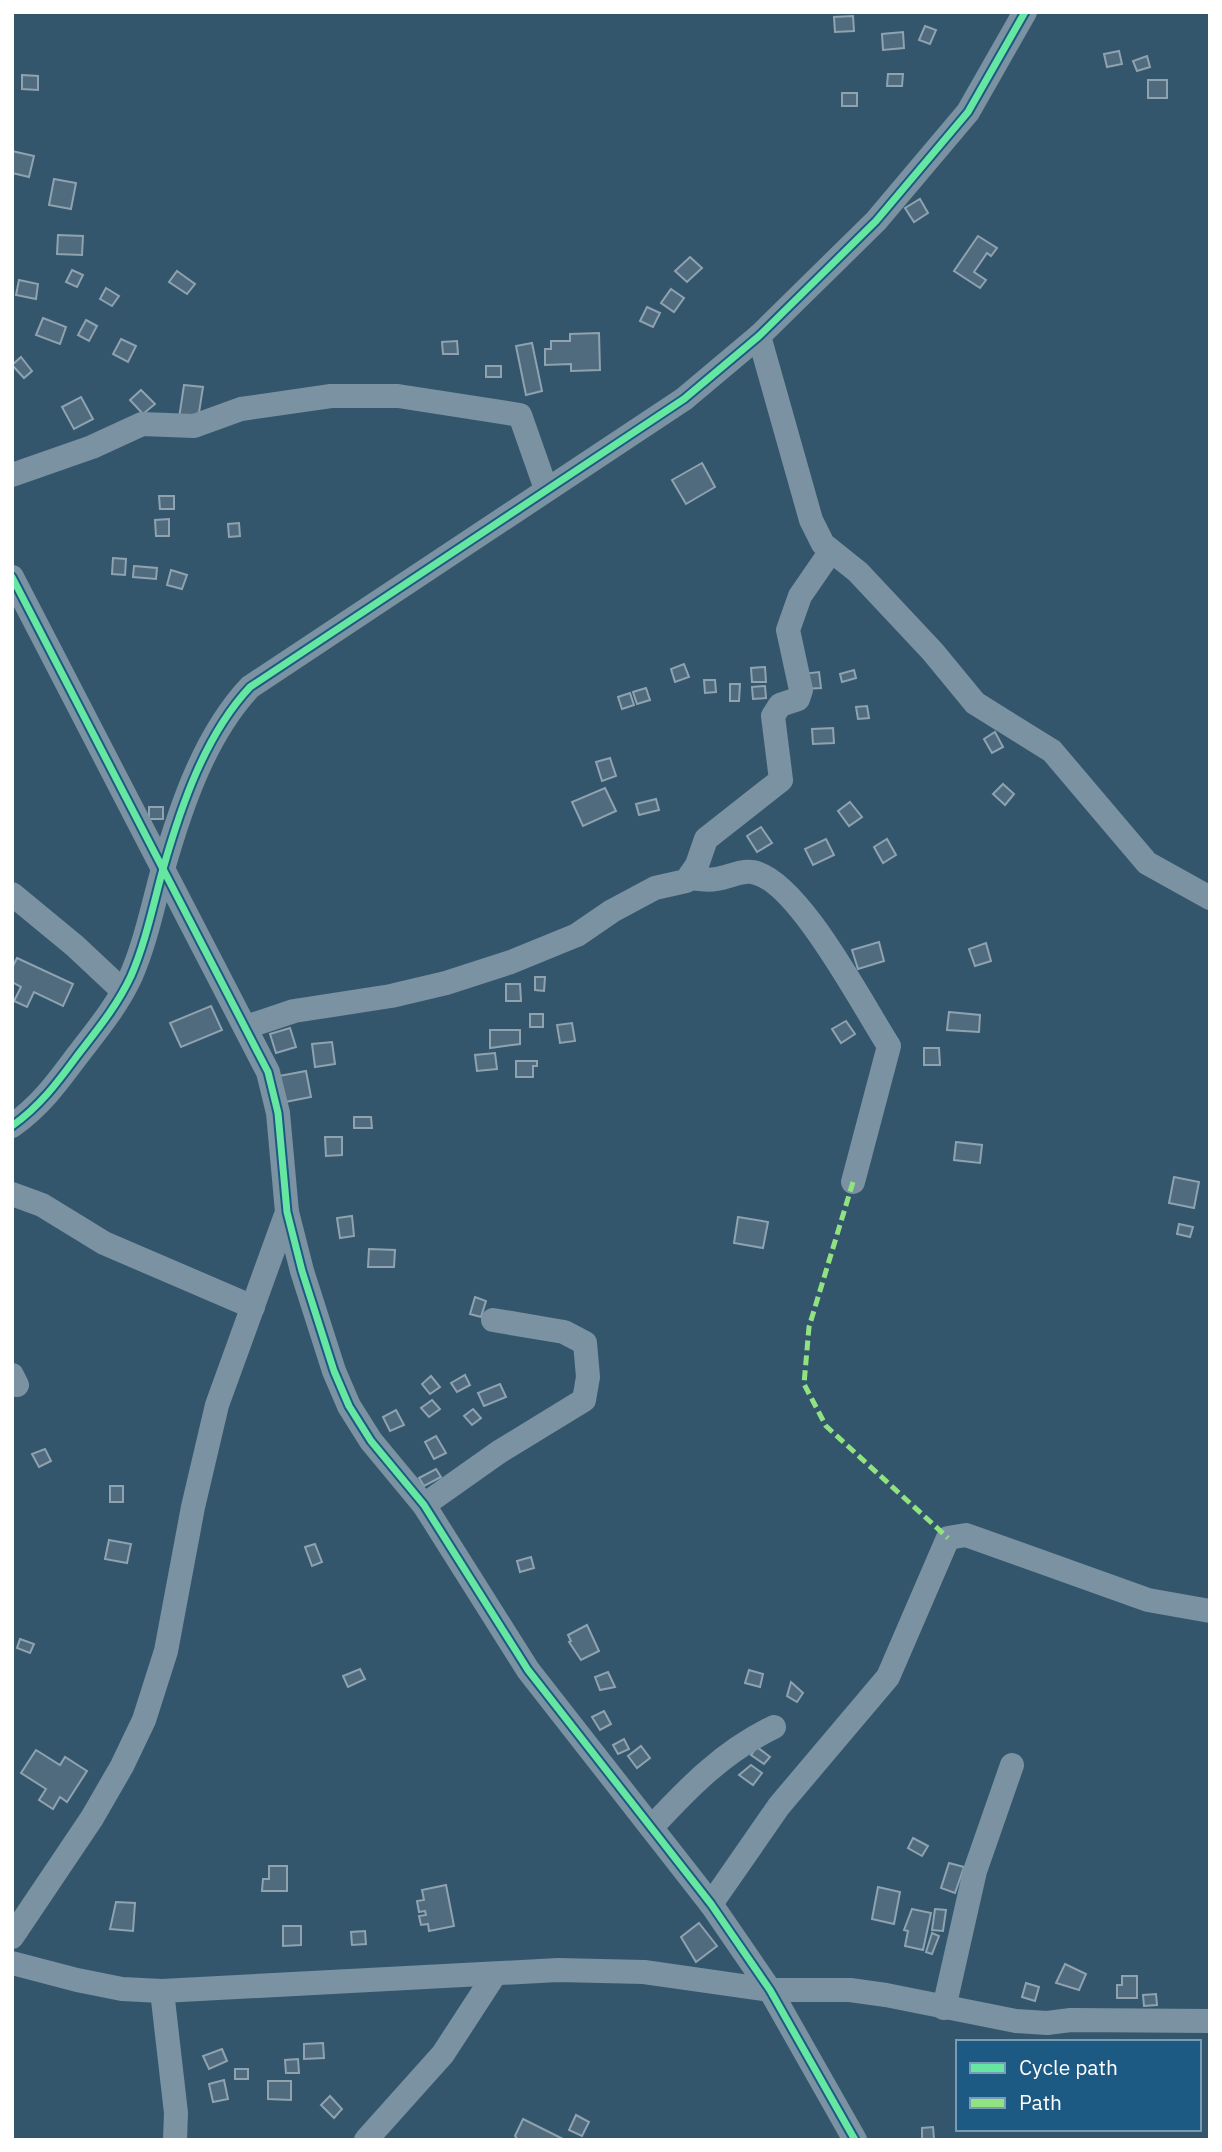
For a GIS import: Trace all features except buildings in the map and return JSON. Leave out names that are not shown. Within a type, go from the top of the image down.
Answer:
[{"type":"street","points":[[12,1126],[33,1111],[55,1088],[123,992],[152,919],[162,871],[184,804],[230,708],[250,687],[684,399],[759,336],[876,221],[968,112],[1026,12]]},
{"type":"street","points":[[759,336],[811,520],[823,544],[867,582],[933,652],[975,704],[1052,751],[1147,863],[1210,898]]},
{"type":"street","points":[[12,475],[92,447],[142,424],[194,426],[241,409],[331,396],[374,394],[518,415],[546,489]]},
{"type":"street","points":[[689,878],[706,839],[781,780],[773,716],[780,705],[795,701],[800,695],[788,630],[800,596],[831,551]]},
{"type":"street","points":[[12,578],[268,1072],[278,1113],[287,1212],[302,1271],[334,1371],[349,1406],[371,1441],[424,1505],[528,1670],[711,1904],[770,1990],[855,2140]]},
{"type":"street","points":[[246,1027],[294,1011],[391,996],[446,983],[511,962],[577,935],[640,895],[689,878],[713,880],[751,871],[774,879],[793,900],[843,970],[889,1046],[853,1182]]},
{"type":"street","points":[[12,894],[75,946],[123,992]]},
{"type":"street","points":[[12,1194],[42,1205],[104,1243],[253,1307]]},
{"type":"street","points":[[12,1937],[92,1818],[122,1766],[144,1720],[166,1651],[193,1507],[217,1405],[287,1212]]},
{"type":"street","points":[[424,1505],[499,1452],[584,1400],[587,1377],[585,1343],[564,1332],[493,1320]]},
{"type":"street","points":[[711,1904],[779,1806],[888,1677],[948,1538],[966,1535],[1148,1600],[1210,1611]]},
{"type":"street","points":[[652,1827],[704,1771],[750,1739],[774,1727]]},
{"type":"street","points":[[944,2008],[975,1871],[1012,1765]]},
{"type":"street","points":[[12,1964],[111,1987],[162,1992],[558,1970],[644,1972],[770,1990],[850,1990],[944,2008],[1047,2023],[1071,2020],[1210,2021]]},
{"type":"street","points":[[366,2140],[443,2054],[495,1974]]},
{"type":"street","points":[[162,1992],[176,2113],[175,2140]]},
{"type":"marked path","points":[[853,1182],[809,1327],[804,1384],[826,1426],[948,1538]]},
{"type":"cycle path","points":[[12,1126],[55,1085],[106,1018],[131,976],[141,950],[170,845],[196,772],[220,727],[250,687],[684,399],[759,336],[876,221],[968,112],[1025,12]]},
{"type":"cycle path","points":[[12,577],[268,1072],[278,1113],[287,1212],[302,1271],[334,1371],[349,1406],[371,1441],[424,1505],[528,1670],[711,1904],[770,1990],[855,2140]]}]
